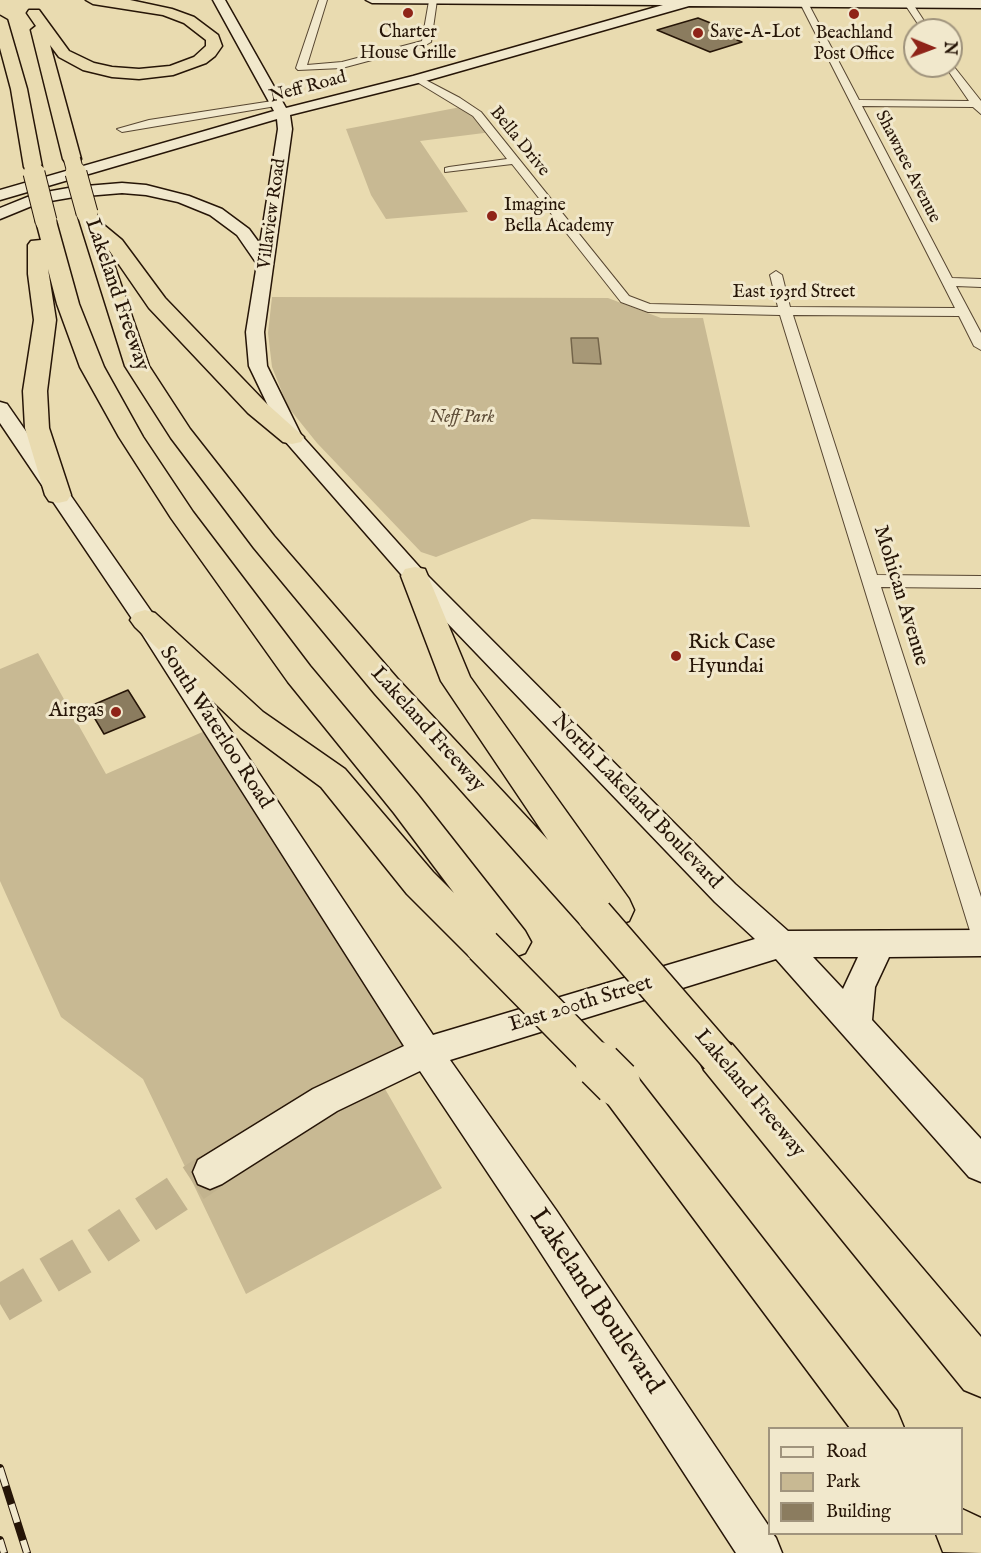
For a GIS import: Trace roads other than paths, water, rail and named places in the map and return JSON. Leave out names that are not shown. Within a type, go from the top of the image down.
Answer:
[{"type":"highway","points":[[31,7],[64,54],[89,67],[112,72],[139,74],[173,70],[200,60],[210,53],[214,46],[213,38],[189,20],[136,5],[93,0]]},
{"type":"highway","name":"Lakeland Freeway","points":[[31,7],[89,218],[137,366],[180,433],[264,542],[386,686],[605,913],[718,1057],[981,1373]]},
{"type":"highway","name":"Lakeland Freeway","points":[[0,20],[19,89],[41,213],[68,304],[92,367],[131,437],[184,518],[299,674],[406,804],[497,944]]},
{"type":"highway","points":[[41,213],[38,274],[45,320],[35,391],[37,428],[58,495]]},
{"type":"highway","points":[[89,218],[115,244],[157,303],[256,408],[292,437]]},
{"type":"highway","points":[[415,576],[456,681],[605,913]]},
{"type":"highway","points":[[145,621],[252,720],[333,778],[420,883],[497,944],[617,1083],[879,1427]]},
{"type":"highway","points":[[962,1535],[976,1553]]},
{"type":"street","points":[[122,129],[149,123],[281,109],[219,0]]},
{"type":"street","points":[[324,0],[301,68],[342,65],[426,42],[433,1]]},
{"type":"street","points":[[372,0],[981,4]]},
{"type":"street","name":"Neff Road","points":[[0,195],[281,109],[417,79],[690,1]]},
{"type":"street","name":"Shawnee Avenue","points":[[804,3],[981,346]]},
{"type":"street","points":[[908,3],[918,18]]},
{"type":"street","points":[[959,78],[979,106]]},
{"type":"street","name":"Bella Drive","points":[[417,79],[458,100],[477,114],[625,299]]},
{"type":"street","points":[[855,103],[979,106]]},
{"type":"street","name":"Villaview Road","points":[[281,109],[285,129],[255,332],[258,366],[292,437]]},
{"type":"street","points":[[448,170],[513,161]]},
{"type":"street","points":[[0,214],[35,199],[64,194],[122,188],[146,190],[183,198],[216,212],[243,232],[266,266]]},
{"type":"street","name":"Mohican Avenue","points":[[776,275],[785,311],[981,931]]},
{"type":"street","points":[[948,282],[981,283]]},
{"type":"street","name":"East 193rd Street","points":[[625,299],[648,308],[963,312]]},
{"type":"street","name":"South Waterloo Road","points":[[0,408],[145,621],[426,1052]]},
{"type":"street","name":"North Lakeland Boulevard","points":[[292,437],[415,576],[725,893],[782,944],[981,1165]]},
{"type":"street","points":[[872,581],[981,582]]},
{"type":"street","name":"East 200th Street","points":[[210,1172],[324,1100],[426,1052],[782,944],[981,943]]},
{"type":"street","points":[[855,1027],[859,987],[880,944]]},
{"type":"street","name":"Lakeland Boulevard","points":[[426,1052],[543,1223],[761,1553]]},
{"type":"tunnel","points":[[0,1304],[90,1251],[210,1172]]},
{"type":"railway","points":[[0,1468],[27,1553]]},
{"type":"railway","points":[[0,1540],[4,1553]]},
{"type":"place","name":"Charter House Grille","points":[[408,13]]},
{"type":"place","name":"Beachland Post Office","points":[[854,14]]},
{"type":"place","name":"Save-A-Lot","points":[[698,33]]},
{"type":"place","name":"Imagine Bella Academy","points":[[492,216]]},
{"type":"place","name":"Rick Case Hyundai","points":[[676,656]]},
{"type":"place","name":"Airgas","points":[[116,712]]},
{"type":"park label","name":"Neff Park","points":[[462,418]]}]
